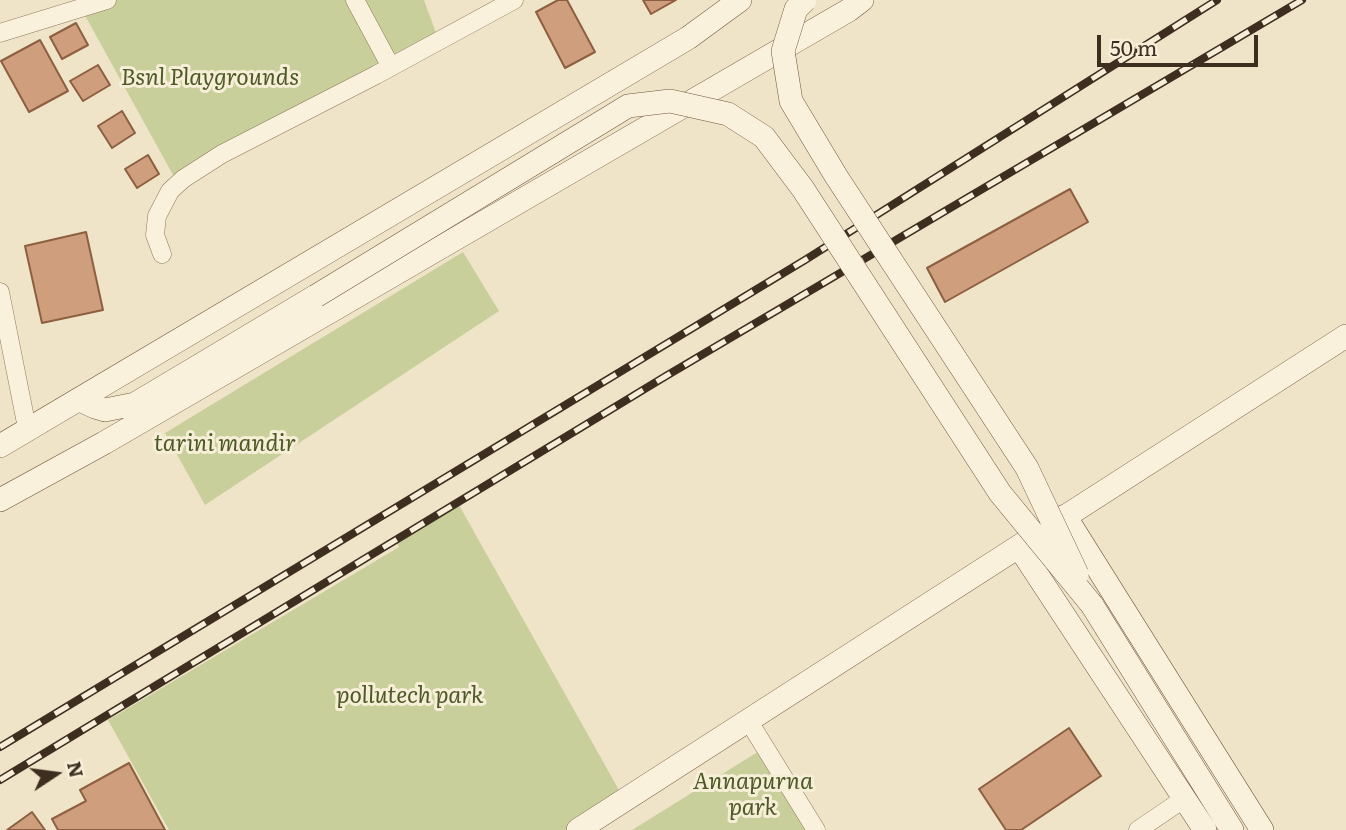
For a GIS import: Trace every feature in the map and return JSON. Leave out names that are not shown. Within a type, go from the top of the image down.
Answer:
[{"type":"street","points":[[0,33],[107,0]]},
{"type":"street","points":[[355,0],[391,67]]},
{"type":"street","points":[[162,254],[155,235],[157,216],[170,191],[183,179],[222,154],[514,0]]},
{"type":"street","points":[[0,446],[688,38],[740,0]]},
{"type":"street","points":[[805,0],[796,9],[783,51],[791,101],[836,176],[1027,468],[1092,605],[1232,830]]},
{"type":"street","points":[[0,500],[104,443],[862,0]]},
{"type":"street","points":[[80,400],[105,410],[135,404],[628,106],[670,102],[728,114],[764,137],[803,190],[1000,493],[1092,605]]},
{"type":"street","points":[[0,292],[27,428]]},
{"type":"street","points":[[578,830],[1346,336]]},
{"type":"street","points":[[104,443],[135,404]]},
{"type":"street","points":[[1065,516],[1262,830]]},
{"type":"street","points":[[1019,547],[1205,830]]},
{"type":"street","points":[[748,720],[816,830]]},
{"type":"street","points":[[1138,830],[1185,799]]},
{"type":"green space","name":"Bsnl Playgrounds","points":[[424,0],[439,41],[178,184],[77,1]]},
{"type":"green space","name":"tarini mandir","points":[[463,252],[499,311],[205,505],[165,433]]},
{"type":"green space","name":"pollutech park","points":[[459,505],[624,799],[576,830],[169,830],[108,720],[399,547],[396,541]]},
{"type":"green space","name":"Annapurna park","points":[[764,748],[815,830],[632,830]]},
{"type":"building","points":[[558,0],[567,0],[595,52],[565,68],[536,12]]},
{"type":"building","points":[[643,0],[676,0],[651,14]]},
{"type":"building","points":[[76,23],[88,45],[62,59],[50,37]]},
{"type":"building","points":[[40,40],[68,91],[29,112],[1,61]]},
{"type":"building","points":[[98,65],[110,85],[83,101],[70,81]]},
{"type":"building","points":[[122,111],[135,133],[112,148],[98,126]]},
{"type":"building","points":[[148,155],[159,174],[137,188],[125,169]]},
{"type":"building","points":[[1070,189],[1088,222],[945,302],[927,268]]},
{"type":"building","points":[[86,232],[103,310],[42,323],[25,246]]},
{"type":"building","points":[[1069,728],[1101,776],[1021,830],[1006,830],[979,789]]},
{"type":"building","points":[[129,763],[165,830],[58,830],[52,819],[86,801],[80,790]]},
{"type":"building","points":[[32,812],[45,830],[7,830]]},
{"type":"railway","points":[[0,747],[805,260],[1217,0]]},
{"type":"railway","points":[[0,780],[666,376],[1302,0]]}]
